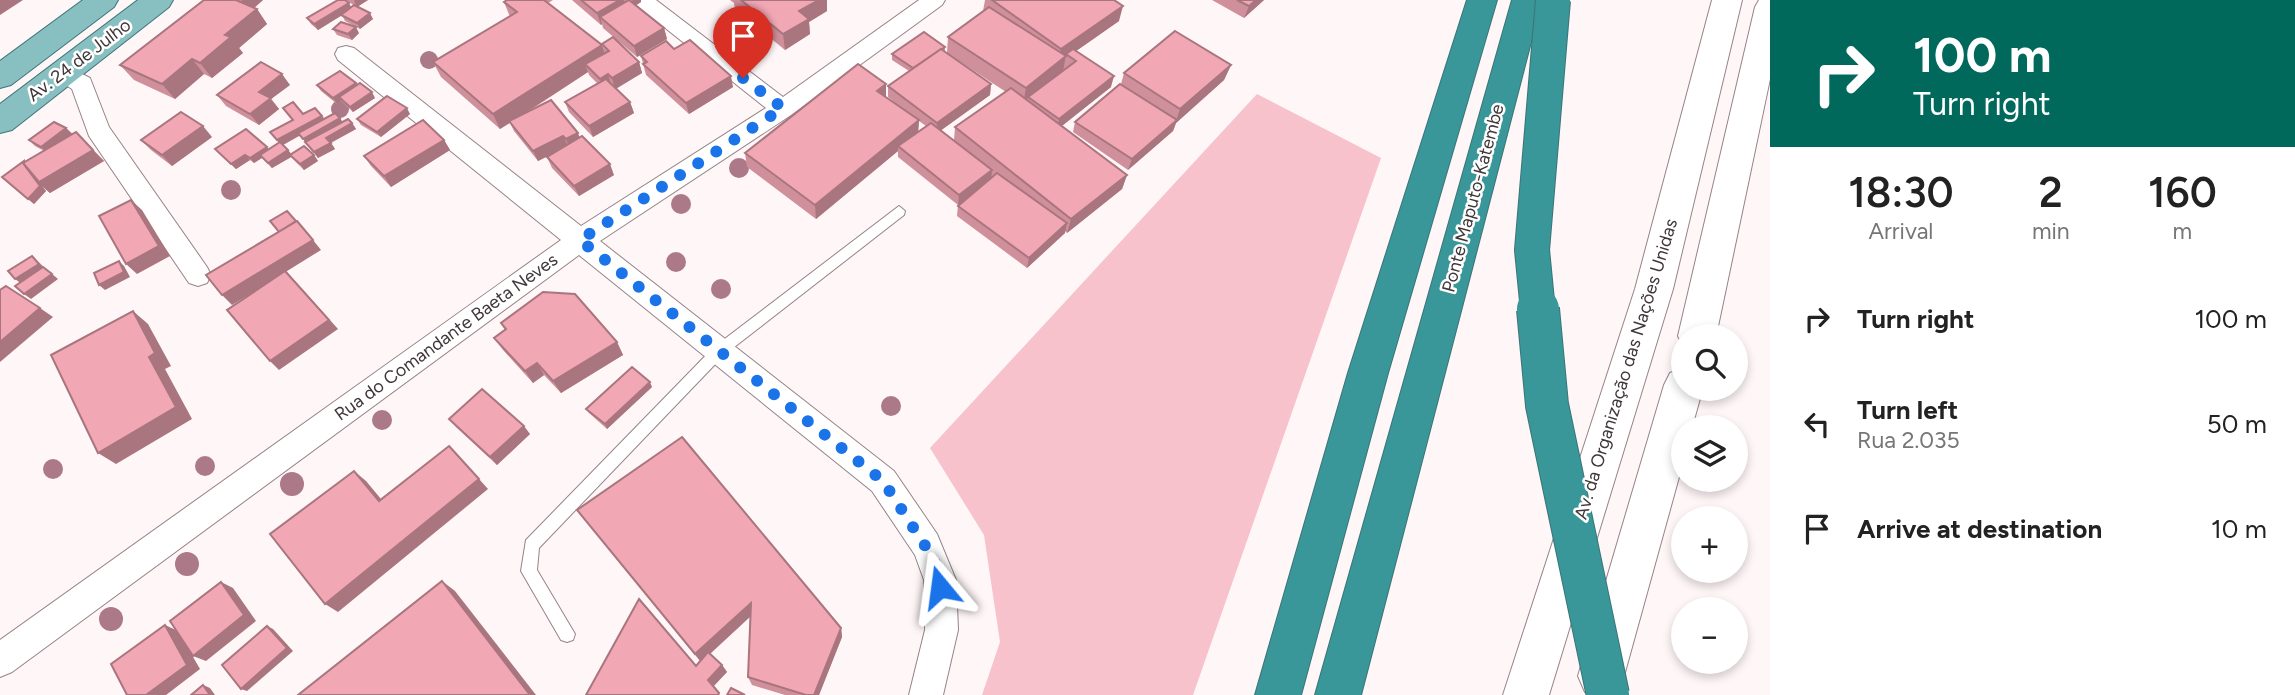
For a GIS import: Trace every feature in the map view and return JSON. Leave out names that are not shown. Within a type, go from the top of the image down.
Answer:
[{"type":"highway","points":[[1278,695],[1368,373],[1482,0]]},
{"type":"highway","name":"Ponte Maputo-Katembe","points":[[1338,695],[1527,0]]},
{"type":"highway","points":[[1553,0],[1532,250],[1547,405],[1608,695]]},
{"type":"main road","name":"Av. 24 de Julho","points":[[0,77],[103,0]]},
{"type":"main road","name":"Av. 24 de Julho","points":[[0,121],[158,0]]},
{"type":"main road","name":"Av. da Organização das Nações Unidas","points":[[1526,695],[1654,289],[1727,0]]},
{"type":"main road","points":[[1700,324],[1770,7]]},
{"type":"main road","points":[[1596,695],[1679,401]]},
{"type":"street","points":[[641,0],[783,108]]},
{"type":"street","name":"Rua do Comandante Baeta Neves","points":[[0,660],[580,240],[783,108],[934,0]]},
{"type":"street","points":[[346,54],[883,481],[935,561],[944,614],[935,669],[926,695]]},
{"type":"street","points":[[63,72],[82,84],[98,130],[198,275]]},
{"type":"lane","points":[[567,634],[529,571],[532,545],[719,351],[899,211]]},
{"type":"shaded area","points":[[1257,94],[1381,158],[1193,695],[982,695],[1000,642],[984,535],[930,448]]},
{"type":"building","points":[[204,0],[236,0],[257,9],[225,35],[231,37],[200,63],[192,59],[162,84],[120,65]]},
{"type":"building","points":[[338,0],[349,3],[314,24],[307,18]]},
{"type":"building","points":[[544,0],[602,45],[493,114],[433,62],[517,12],[504,2]]},
{"type":"building","points":[[581,0],[620,0],[597,13]]},
{"type":"building","points":[[629,0],[664,28],[634,46],[600,17]]},
{"type":"building","points":[[741,0],[819,0],[799,11],[809,19],[783,34]]},
{"type":"building","points":[[992,0],[1114,0],[1123,6],[1061,49]]},
{"type":"building","points":[[1237,0],[1256,0],[1249,6]]},
{"type":"building","points":[[354,5],[370,13],[357,23],[341,15]]},
{"type":"building","points":[[989,7],[1066,56],[1026,88],[948,37]]},
{"type":"building","points":[[341,22],[356,27],[348,34],[333,29]]},
{"type":"building","points":[[1175,31],[1231,65],[1180,109],[1124,73]]},
{"type":"building","points":[[924,32],[945,47],[913,68],[892,54]]},
{"type":"building","points":[[613,37],[639,62],[612,78],[608,74],[600,79],[585,64],[609,51],[602,44]]},
{"type":"building","points":[[690,40],[731,76],[686,103],[643,64],[647,62],[641,56],[666,41],[674,49]]},
{"type":"building","points":[[941,49],[991,84],[937,123],[888,86]]},
{"type":"building","points":[[1073,49],[1114,76],[1059,119],[1028,97],[1076,61],[1066,54]]},
{"type":"building","points":[[261,62],[282,74],[259,92],[271,98],[250,114],[217,95]]},
{"type":"building","points":[[858,64],[886,84],[877,91],[919,120],[815,205],[745,153]]},
{"type":"building","points":[[340,71],[356,83],[333,98],[317,85]]},
{"type":"building","points":[[606,79],[630,102],[589,126],[565,102]]},
{"type":"building","points":[[360,83],[372,92],[350,107],[339,97]]},
{"type":"building","points":[[1120,84],[1177,120],[1132,159],[1075,122]]},
{"type":"building","points":[[1011,88],[1127,175],[1071,219],[955,127]]},
{"type":"building","points":[[387,96],[407,108],[377,132],[357,119]]},
{"type":"building","points":[[551,100],[578,133],[566,139],[563,136],[533,151],[509,121]]},
{"type":"building","points":[[293,102],[303,114],[315,108],[322,116],[277,140],[270,132],[293,120],[283,108]]},
{"type":"building","points":[[181,112],[203,126],[162,155],[141,140]]},
{"type":"building","points":[[335,113],[340,118],[303,139],[298,133]]},
{"type":"building","points":[[348,119],[352,123],[326,138],[331,143],[314,152],[305,142]]},
{"type":"building","points":[[423,120],[444,140],[384,176],[364,156]]},
{"type":"building","points":[[54,122],[66,128],[41,147],[29,140]]},
{"type":"building","points":[[931,123],[992,170],[959,195],[898,146]]},
{"type":"building","points":[[246,129],[267,147],[250,158],[245,155],[231,164],[215,149]]},
{"type":"building","points":[[76,132],[93,150],[39,182],[23,163]]},
{"type":"building","points":[[582,136],[610,164],[574,186],[547,157]]},
{"type":"building","points":[[280,142],[288,150],[268,163],[260,155]]},
{"type":"building","points":[[304,146],[314,155],[300,164],[290,155]]},
{"type":"building","points":[[24,161],[40,186],[28,199],[2,177]]},
{"type":"building","points":[[997,173],[1067,223],[1029,258],[958,206]]},
{"type":"building","points":[[131,200],[159,246],[126,264],[99,216]]},
{"type":"building","points":[[287,211],[296,221],[279,232],[270,221]]},
{"type":"building","points":[[297,221],[313,240],[222,295],[206,275]]},
{"type":"building","points":[[32,256],[39,264],[15,279],[8,271]]},
{"type":"building","points":[[119,261],[124,272],[99,285],[94,273]]},
{"type":"building","points":[[43,267],[52,274],[24,294],[15,286]]},
{"type":"building","points":[[285,271],[329,320],[270,361],[227,310]]},
{"type":"building","points":[[6,286],[40,308],[0,342],[0,290]]},
{"type":"building","points":[[543,292],[575,294],[617,342],[553,381],[537,363],[525,371],[494,338],[506,329],[501,323]]},
{"type":"building","points":[[133,311],[155,353],[149,357],[176,407],[98,453],[51,355]]},
{"type":"building","points":[[632,367],[650,382],[605,424],[586,409]]},
{"type":"building","points":[[482,389],[524,426],[490,457],[449,419]]},
{"type":"building","points":[[682,437],[841,628],[814,695],[806,695],[748,677],[751,603],[695,654],[577,510]]},
{"type":"building","points":[[449,446],[479,479],[325,604],[270,534],[354,471],[379,501]]},
{"type":"building","points":[[442,581],[530,695],[298,695]]},
{"type":"building","points":[[221,582],[244,615],[193,656],[170,621]]},
{"type":"building","points":[[639,599],[696,666],[708,652],[722,665],[708,680],[718,695],[586,695]]},
{"type":"building","points":[[165,625],[187,665],[146,695],[127,695],[111,664]]},
{"type":"building","points":[[267,626],[287,648],[241,689],[222,665]]},
{"type":"building","points":[[203,685],[210,695],[191,695]]},
{"type":"building","points":[[731,688],[745,695],[727,695]]},
{"type":"route","points":[[743,78],[783,108],[580,240],[883,481],[935,561],[940,587]]}]
